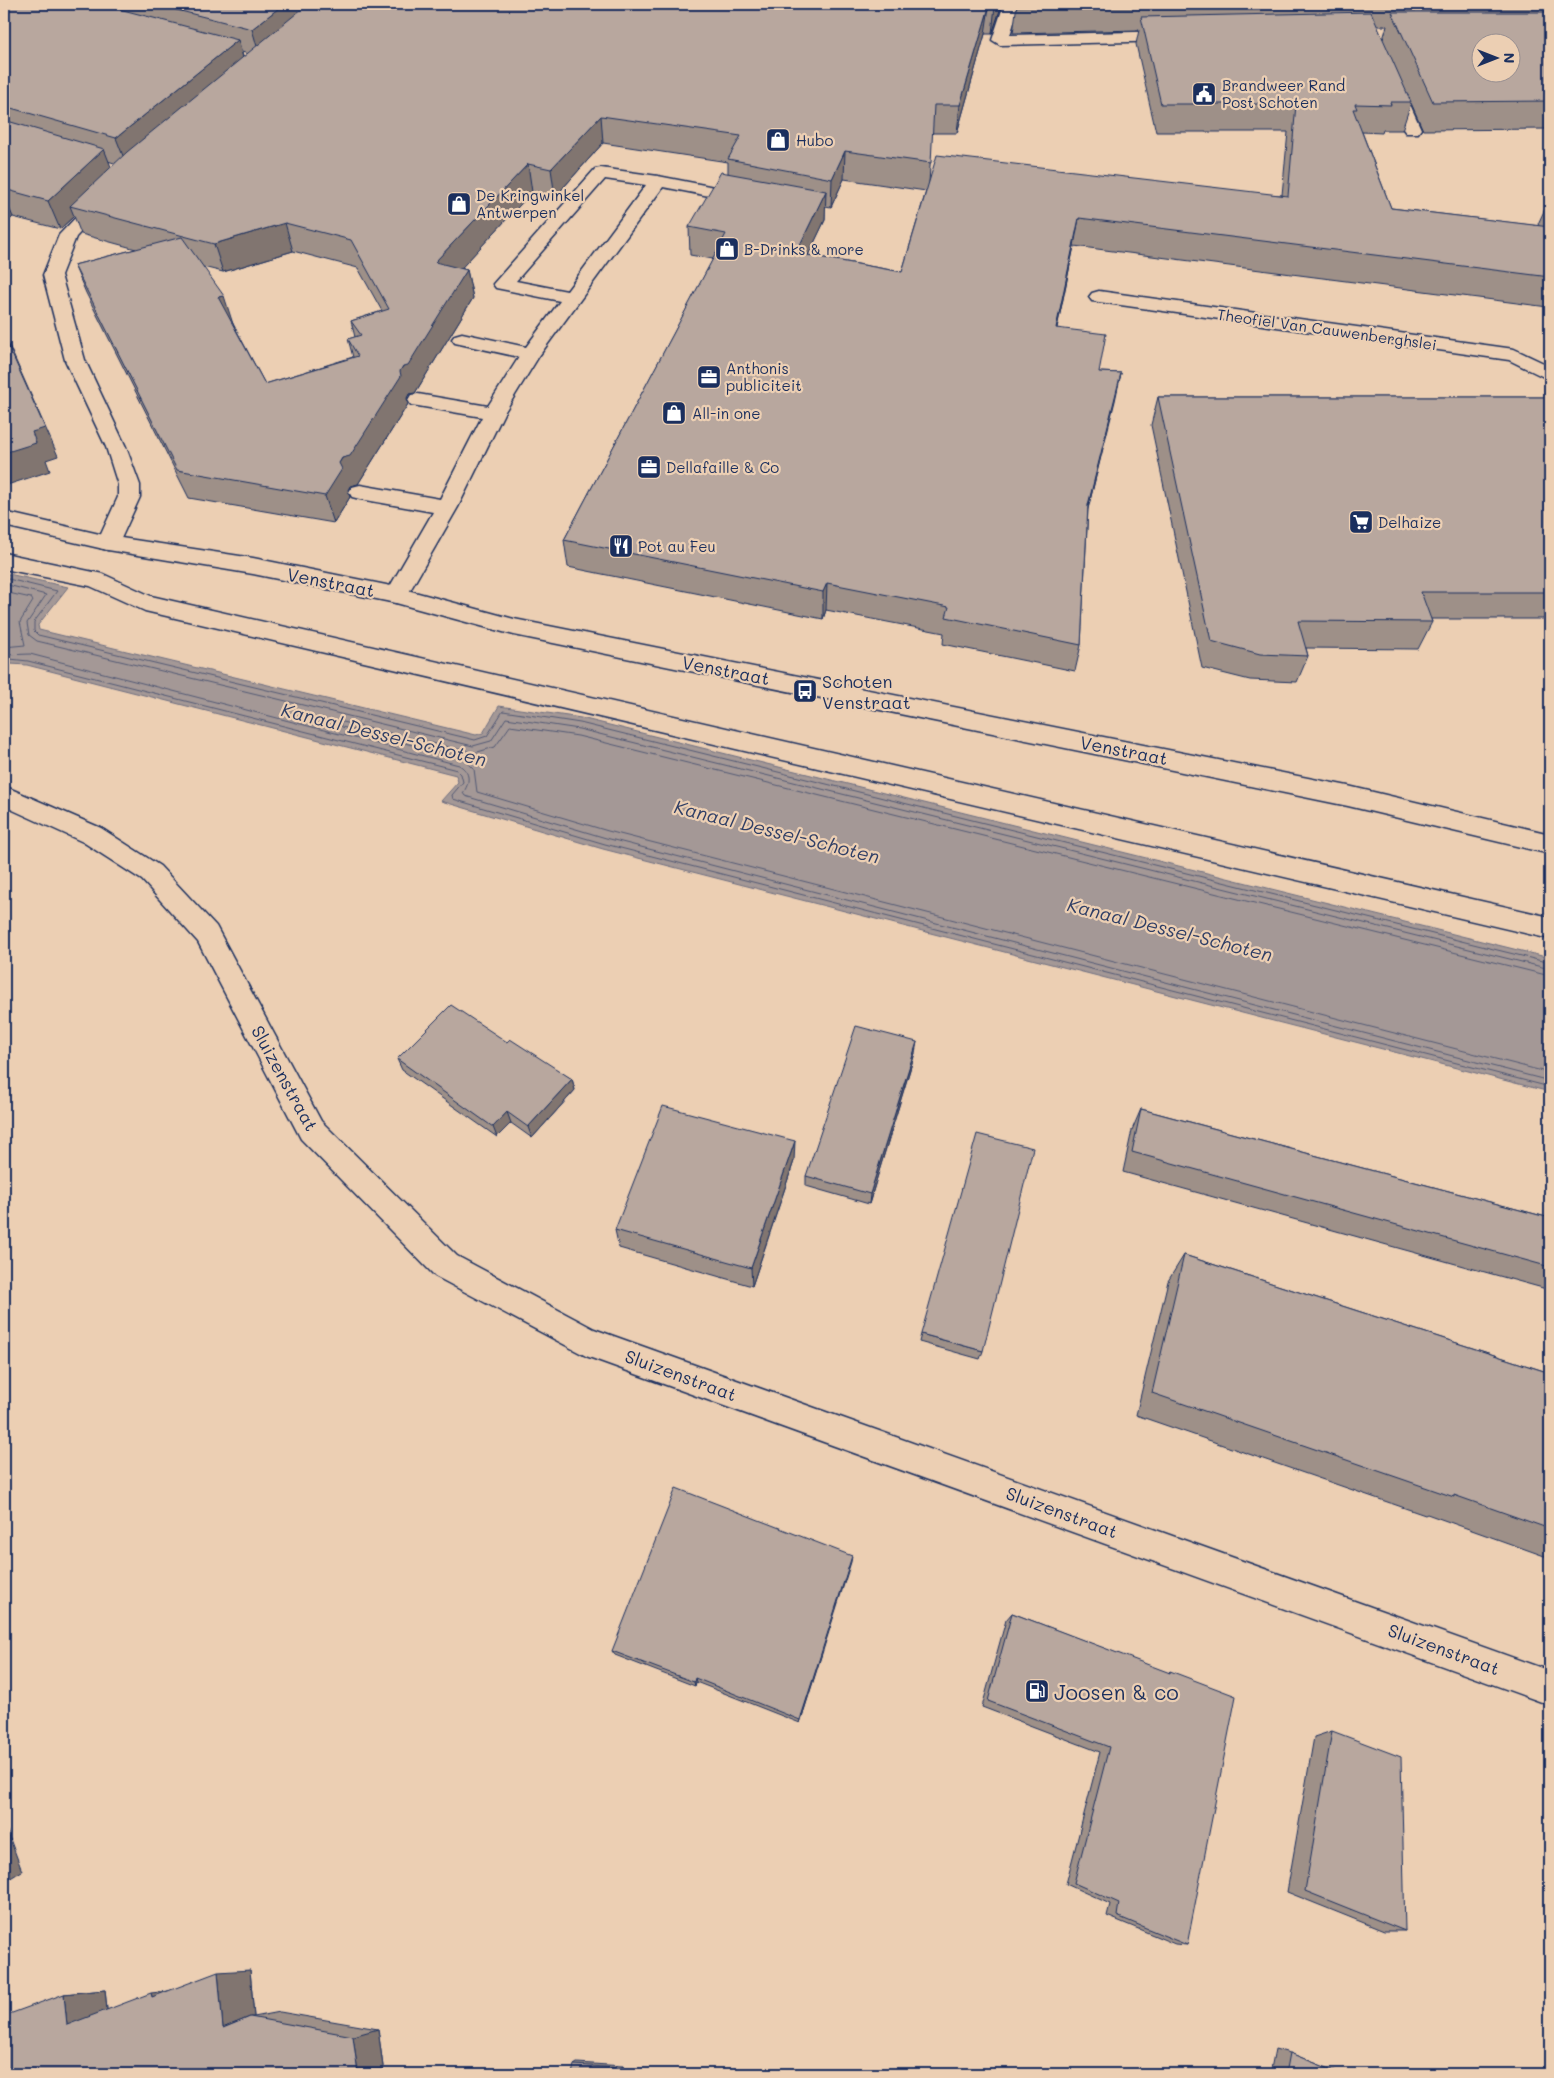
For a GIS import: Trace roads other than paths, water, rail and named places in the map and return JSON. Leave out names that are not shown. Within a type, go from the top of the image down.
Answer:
[{"type":"street","points":[[1012,4],[1000,40],[1188,36]]},
{"type":"street","points":[[1385,68],[1412,129]]},
{"type":"street","points":[[574,298],[503,284],[601,173],[658,181],[762,201]]},
{"type":"street","points":[[396,595],[448,507],[494,413],[531,354],[574,298],[658,181]]},
{"type":"street","points":[[108,543],[130,497],[129,485],[116,447],[75,360],[52,274],[68,235],[116,188]]},
{"type":"street","name":"Theofiel Van Cauwenberghslei","points":[[1099,297],[1514,355],[1550,374]]},
{"type":"street","points":[[462,339],[531,354]]},
{"type":"street","points":[[418,400],[494,413]]},
{"type":"street","points":[[360,492],[448,507]]},
{"type":"street","name":"Venstraat","points":[[4,519],[108,543],[253,566],[396,595],[514,628],[1348,796],[1550,844]]},
{"type":"street","points":[[4,560],[95,580],[145,603],[1550,928]]},
{"type":"street","name":"Sluizenstraat","points":[[4,795],[92,835],[151,873],[207,934],[311,1130],[446,1266],[586,1341],[1550,1688]]},
{"type":"water","name":"Kanaal Dessel-Schoten","points":[[4,573],[68,587],[38,625],[39,630],[476,735],[483,733],[499,706],[581,718],[1550,958],[1550,1092],[603,849],[441,801],[458,782],[456,775],[27,665],[10,664],[4,668]]},
{"type":"place","name":"Brandweer Rand Post Schoten","points":[[1204,94]]},
{"type":"place","name":"Hubo","points":[[778,140]]},
{"type":"place","name":"De Kringwinkel Antwerpen","points":[[459,204]]},
{"type":"place","name":"B-Drinks & more","points":[[727,249]]},
{"type":"place","name":"Anthonis publiciteit","points":[[709,377]]},
{"type":"place","name":"All-in one","points":[[674,413]]},
{"type":"place","name":"Dellafaille & Co","points":[[649,467]]},
{"type":"place","name":"Delhaize","points":[[1361,522]]},
{"type":"place","name":"Pot au Feu","points":[[621,546]]},
{"type":"place","name":"Schoten Venstraat","points":[[805,691]]},
{"type":"place","name":"Joosen & co","points":[[1037,1691]]}]
